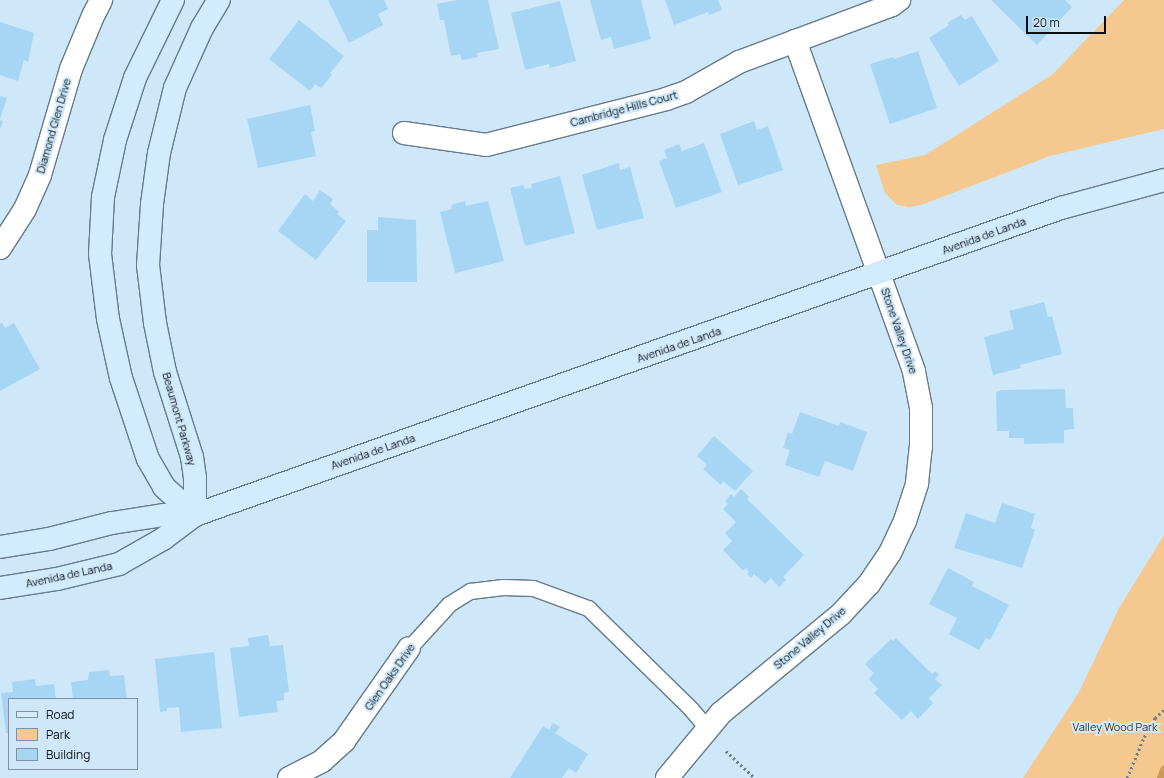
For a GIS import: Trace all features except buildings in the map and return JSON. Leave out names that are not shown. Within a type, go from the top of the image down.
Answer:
[{"type":"street","name":"Diamond Glen Drive","points":[[0,248],[25,209],[40,175],[71,69],[101,0]]},
{"type":"street","points":[[173,0],[135,78],[116,140],[104,197],[100,254],[108,319],[121,378],[148,459],[164,487],[195,515]]},
{"type":"street","name":"Beaumont Parkway","points":[[195,515],[195,478],[192,457],[165,372],[155,323],[148,265],[152,204],[159,152],[175,88],[202,28],[219,0]]},
{"type":"street","name":"Cambridge Hills Court","points":[[404,133],[486,145],[666,99],[686,92],[739,62],[892,5],[900,0]]},
{"type":"street","name":"Stone Valley Drive","points":[[667,778],[721,713],[846,609],[869,584],[890,553],[905,521],[918,476],[921,447],[920,408],[914,371],[795,41]]},
{"type":"street","name":"Avenida de Landa","points":[[0,588],[57,579],[119,564],[163,539],[195,515],[880,274],[1061,208],[1164,180]]},
{"type":"street","name":"Avenida de Landa","points":[[0,548],[48,539],[112,523],[164,515],[195,515]]},
{"type":"street","name":"Glen Oaks Drive","points":[[289,778],[322,761],[344,741],[409,648]]},
{"type":"lane","name":"Glen Oaks Drive","points":[[409,648],[449,604],[470,591],[502,587],[533,588],[588,608],[682,699],[707,728]]},
{"type":"path","points":[[1127,778],[1144,737],[1155,718],[1164,710]]},
{"type":"path","points":[[726,751],[755,778]]},
{"type":"green space","points":[[1124,0],[1164,0],[1164,129],[1050,156],[921,205],[909,207],[897,205],[885,193],[876,165],[925,155],[1053,74]]},
{"type":"green space","name":"Valley Wood Park","points":[[1164,535],[1164,778],[1023,778],[1079,692],[1119,608]]},
{"type":"waterway","points":[[1161,778],[1164,770]]}]
